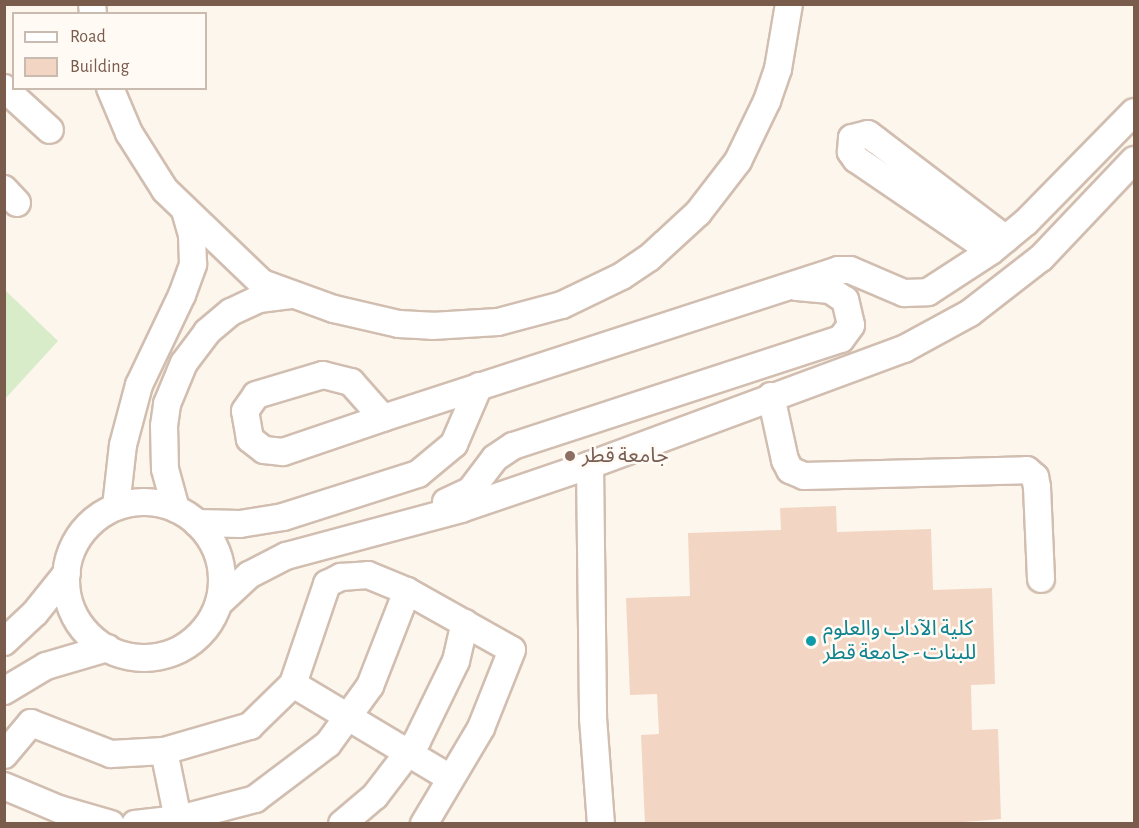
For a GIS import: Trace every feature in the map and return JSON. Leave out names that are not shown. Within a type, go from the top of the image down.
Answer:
[{"type":"street","points":[[111,90],[146,163],[185,211],[249,273],[291,295],[399,324],[465,326],[530,315],[572,301],[622,276],[690,221],[738,161],[768,101],[778,69],[789,4]]},
{"type":"street","points":[[4,88],[50,130]]},
{"type":"street","points":[[382,418],[351,382],[323,375],[264,390],[249,402],[244,421],[250,439],[274,452],[382,418],[843,269],[904,293],[920,295],[998,245],[1133,118]]},
{"type":"street","points":[[868,134],[998,245],[856,159],[851,152],[852,138],[868,134]]},
{"type":"street","points":[[479,386],[454,444],[418,474],[283,518],[240,524],[186,516],[140,502],[116,507],[86,528],[73,549],[67,573],[73,611],[87,632],[107,648],[136,658],[167,655],[199,635],[219,603],[249,575],[286,556],[407,525],[590,465],[771,396],[904,349],[946,329],[1041,258],[1134,160]]},
{"type":"street","points":[[116,507],[130,414],[164,327],[182,295],[193,264],[192,235],[185,211]]},
{"type":"street","points":[[407,525],[427,509],[470,490],[495,458],[513,446],[800,355],[834,343],[847,333],[850,307],[838,294],[788,286]]},
{"type":"street","points":[[219,603],[221,566],[212,542],[186,516],[165,469],[164,426],[175,383],[197,345],[218,321],[244,305],[291,295]]},
{"type":"street","points":[[164,327],[185,327],[197,345]]},
{"type":"street","points":[[771,396],[785,460],[790,470],[804,476],[1027,470],[1035,477],[1037,487],[1041,579]]},
{"type":"street","points":[[590,465],[593,718],[601,824]]},
{"type":"street","points":[[4,642],[35,613],[67,573]]},
{"type":"street","points":[[4,754],[32,723],[111,754],[164,752],[250,726],[293,684],[327,584],[341,577],[368,575],[407,591],[512,650],[481,728],[424,824]]},
{"type":"street","points":[[135,824],[179,821],[255,799],[328,744],[370,686],[407,591]]},
{"type":"street","points":[[342,824],[375,796],[408,754],[456,661],[465,622]]},
{"type":"street","points":[[4,692],[46,666],[107,648]]},
{"type":"street","points":[[293,684],[350,714],[408,754],[450,778]]},
{"type":"street","points":[[164,752],[179,821]]},
{"type":"street","points":[[4,786],[59,809],[111,824]]},
{"type":"green space","points":[[5,290],[58,341],[4,399]]},
{"type":"building","name":"كلية الآداب والعلوم للبنات - جامعة قطر","points":[[836,506],[837,532],[931,529],[933,590],[992,588],[995,684],[971,685],[972,730],[998,729],[1001,819],[938,824],[645,824],[641,735],[659,734],[657,694],[630,695],[626,598],[690,596],[688,533],[781,530],[780,508]]},
{"type":"place","name":"جامعة قطر","points":[[570,456]]},
{"type":"place","name":"كلية الآداب والعلوم للبنات - جامعة قطر","points":[[811,641]]}]
